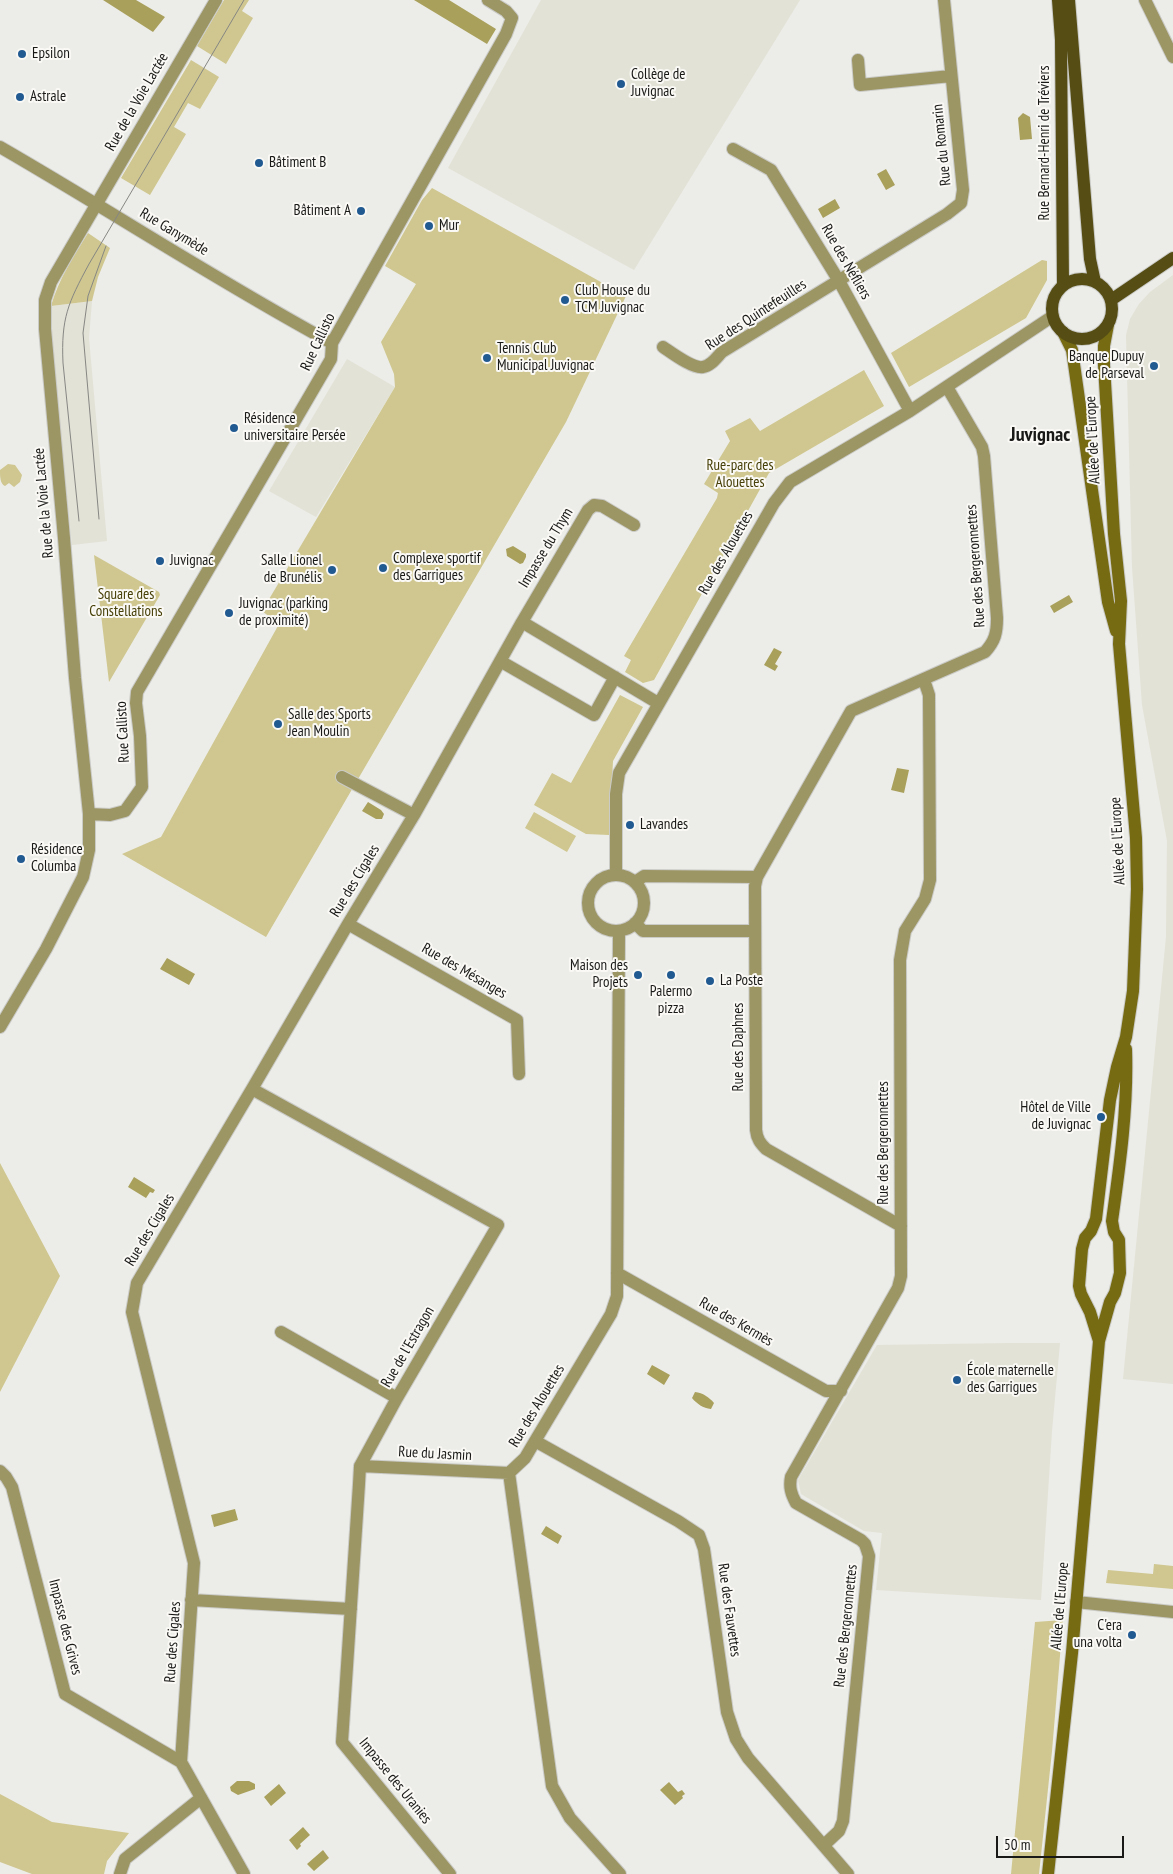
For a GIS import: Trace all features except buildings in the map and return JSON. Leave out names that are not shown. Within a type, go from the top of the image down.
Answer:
[{"type":"main road","name":"Rue Bernard-Henri de Tréviers","points":[[1058,0],[1061,40],[1063,285]]},
{"type":"main road","name":"Rue Bernard-Henri de Tréviers","points":[[1069,0],[1090,259],[1095,282]]},
{"type":"main road","points":[[1111,300],[1173,258]]},
{"type":"main road","points":[[1079,279],[1095,282],[1105,289],[1111,300],[1112,312],[1108,325],[1101,332],[1087,338],[1072,337],[1056,325],[1053,316],[1054,299],[1063,285],[1070,281],[1079,279]]},
{"type":"street","name":"Rue de la Voie Lactée","points":[[0,1026],[46,949],[83,877],[89,850],[89,814],[75,678],[44,318],[45,300],[51,282],[216,0]]},
{"type":"street","name":"Rue Callisto","points":[[89,814],[110,815],[125,811],[142,788],[140,736],[136,703],[137,692],[331,359],[332,343],[506,34],[512,18],[506,11],[488,0]]},
{"type":"street","name":"Rue du Romarin","points":[[839,281],[948,214],[961,203],[963,190],[944,0]]},
{"type":"street","points":[[1145,0],[1173,57]]},
{"type":"street","points":[[858,60],[860,85],[951,76]]},
{"type":"street","name":"Rue Ganymède","points":[[0,147],[332,343]]},
{"type":"street","name":"Rue des Néfliers","points":[[733,149],[771,170],[839,281],[910,411]]},
{"type":"street","name":"Rue des Quintefeuilles","points":[[663,347],[696,367],[709,365],[722,352],[839,281]]},
{"type":"street","name":"Rue des Alouettes","points":[[616,874],[616,794],[619,773],[774,503],[790,482],[910,411],[1053,316]]},
{"type":"street","name":"Allée de l'Europe","points":[[1099,1341],[1086,1300],[1081,1294],[1079,1286],[1082,1249],[1096,1220],[1110,1100],[1126,1037],[1133,991],[1136,881],[1135,829],[1119,644],[1120,601],[1104,365],[1104,346],[1108,325]]},
{"type":"street","name":"Allée de l'Europe","points":[[1063,332],[1072,350],[1108,602],[1119,644]]},
{"type":"street","name":"Rue des Bergeronnettes","points":[[824,1845],[839,1831],[843,1821],[869,1556],[865,1544],[861,1540],[796,1503],[792,1496],[790,1484],[791,1477],[898,1288],[901,1276],[900,960],[905,931],[925,899],[930,880],[929,695],[924,680],[985,652],[993,643],[997,632],[984,456],[982,447],[947,387]]},
{"type":"street","name":"Impasse du Thym","points":[[522,622],[588,510],[594,505],[602,506],[634,525]]},
{"type":"street","points":[[522,622],[658,703]]},
{"type":"street","name":"Rue des Cigales","points":[[182,1762],[194,1563],[132,1312],[137,1283],[414,815],[522,622]]},
{"type":"street","points":[[500,661],[594,714],[615,677]]},
{"type":"street","name":"Rue des Daphnes","points":[[901,1226],[766,1149],[757,1138],[755,886],[757,877],[851,711],[924,680]]},
{"type":"street","points":[[342,777],[414,815]]},
{"type":"street","points":[[616,874],[623,875],[635,882],[644,896],[644,905],[641,915],[635,923],[619,931],[601,927],[594,921],[587,904],[588,894],[592,886],[607,875],[616,874]]},
{"type":"street","points":[[635,882],[644,876],[757,877]]},
{"type":"street","points":[[635,923],[643,931],[755,931]]},
{"type":"street","name":"Rue des Mésanges","points":[[348,924],[517,1020],[518,1074]]},
{"type":"street","name":"Rue des Alouettes","points":[[509,1473],[525,1458],[536,1441],[611,1314],[617,1296],[619,931]]},
{"type":"street","name":"Allée de l'Europe","points":[[1048,1874],[1076,1602],[1099,1341],[1110,1302],[1116,1293],[1120,1273],[1118,1240],[1112,1221],[1126,1098],[1126,1037]]},
{"type":"street","name":"Rue de l'Estragon","points":[[252,1090],[498,1225],[397,1398],[360,1466],[351,1609]]},
{"type":"street","points":[[1091,1231],[1099,1229],[1114,1232]]},
{"type":"street","name":"Rue des Kermès","points":[[618,1273],[826,1391],[841,1391]]},
{"type":"street","points":[[1086,1300],[1092,1305],[1110,1302]]},
{"type":"street","points":[[281,1332],[397,1398]]},
{"type":"street","name":"Rue des Fauvettes","points":[[536,1441],[699,1535],[704,1549],[730,1726],[748,1758],[824,1845]]},
{"type":"street","name":"Rue du Jasmin","points":[[360,1466],[509,1473]]},
{"type":"street","name":"Impasse des Grives","points":[[0,1471],[12,1487],[65,1694],[182,1762]]},
{"type":"street","points":[[509,1473],[552,1786],[570,1818],[620,1874]]},
{"type":"street","points":[[191,1600],[351,1609]]},
{"type":"street","points":[[1076,1602],[1173,1612]]},
{"type":"street","name":"Impasse des Uranies","points":[[351,1609],[342,1742],[450,1874]]},
{"type":"street","points":[[182,1762],[244,1874]]},
{"type":"street","points":[[120,1874],[125,1859],[201,1798]]},
{"type":"street","points":[[824,1845],[848,1874]]},
{"type":"shaded area","points":[[103,0],[136,0],[165,17],[153,32]]},
{"type":"shaded area","points":[[414,0],[449,0],[496,29],[487,44]]},
{"type":"shaded area","name":"Collège de Juvignac","points":[[541,0],[800,0],[634,270],[448,168]]},
{"type":"shaded area","points":[[1023,113],[1030,117],[1032,139],[1020,140],[1018,118]]},
{"type":"shaded area","points":[[886,169],[895,185],[886,190],[877,174]]},
{"type":"shaded area","points":[[835,199],[840,208],[823,218],[818,209]]},
{"type":"shaded area","points":[[1173,275],[1173,1384],[1123,1379],[1166,937],[1167,841],[1142,705],[1132,567],[1126,335],[1130,319],[1139,304],[1150,292]]},
{"type":"shaded area","points":[[92,301],[89,338],[107,541],[72,545],[50,330],[51,306]]},
{"type":"shaded area","points":[[347,359],[395,387],[316,517],[269,491]]},
{"type":"shaded area","points":[[513,546],[526,554],[523,563],[520,564],[507,556],[506,549]]},
{"type":"shaded area","points":[[1069,595],[1073,602],[1054,613],[1050,606]]},
{"type":"shaded area","points":[[774,648],[782,652],[775,664],[778,666],[775,671],[764,665]]},
{"type":"shaded area","points":[[897,768],[909,770],[904,793],[891,790]]},
{"type":"shaded area","points":[[368,802],[381,810],[384,814],[382,819],[376,819],[362,811]]},
{"type":"shaded area","points":[[167,958],[195,974],[189,985],[160,969]]},
{"type":"shaded area","points":[[134,1177],[155,1190],[153,1193],[150,1192],[146,1198],[128,1187]]},
{"type":"shaded area","points":[[1060,1343],[1041,1600],[876,1590],[882,1533],[864,1531],[801,1494],[798,1480],[877,1345]]},
{"type":"shaded area","points":[[652,1365],[670,1375],[664,1385],[647,1374]]},
{"type":"shaded area","points":[[695,1392],[703,1394],[714,1403],[711,1409],[703,1407],[692,1398]]},
{"type":"shaded area","points":[[235,1509],[238,1520],[214,1527],[211,1515]]},
{"type":"shaded area","points":[[546,1526],[562,1536],[558,1544],[541,1534]]},
{"type":"shaded area","points":[[237,1781],[249,1781],[255,1784],[255,1789],[238,1795],[231,1791],[230,1787]]},
{"type":"shaded area","points":[[669,1782],[678,1792],[682,1790],[685,1794],[675,1805],[660,1790]]},
{"type":"shaded area","points":[[279,1784],[286,1793],[271,1806],[264,1797]]},
{"type":"shaded area","points":[[303,1827],[310,1835],[300,1844],[301,1846],[297,1850],[289,1840]]},
{"type":"shaded area","points":[[323,1850],[329,1858],[314,1871],[307,1864]]},
{"type":"green space","points":[[224,0],[249,0],[242,11],[253,18],[226,64],[197,46]]},
{"type":"green space","points":[[191,60],[219,77],[200,109],[188,103],[174,127],[186,134],[150,195],[121,178]]},
{"type":"green space","name":"Complexe sportif des Garrigues","points":[[432,188],[626,296],[566,422],[266,937],[122,854],[161,837],[279,624],[262,611],[395,387],[394,374],[381,342],[416,284],[385,266],[422,200]]},
{"type":"green space","points":[[88,233],[110,248],[98,277],[92,301],[51,306],[62,277]]},
{"type":"green space","points":[[1042,260],[1047,261],[1047,280],[1026,318],[909,387],[891,353]]},
{"type":"green space","name":"Rue-parc des Alouettes","points":[[864,370],[884,406],[769,473],[654,680],[643,683],[625,672],[631,660],[624,656],[717,498],[718,493],[704,484],[730,441],[725,431],[750,418],[760,431]]},
{"type":"green space","points":[[8,464],[15,465],[22,475],[20,482],[14,487],[9,483],[5,486],[2,484],[0,470]]},
{"type":"green space","name":"Square des Constellations","points":[[94,555],[159,592],[160,595],[109,682]]},
{"type":"green space","points":[[620,695],[643,707],[613,761],[609,835],[586,834],[534,805],[552,773],[571,783]]},
{"type":"green space","points":[[534,812],[576,836],[567,852],[525,828]]},
{"type":"green space","points":[[0,1163],[60,1276],[0,1392]]},
{"type":"green space","points":[[1154,1564],[1173,1566],[1173,1589],[1106,1583],[1108,1570],[1153,1574]]},
{"type":"green space","points":[[1063,1620],[1039,1874],[1011,1874],[1035,1622]]},
{"type":"green space","points":[[0,1794],[52,1822],[129,1833],[107,1861],[104,1874],[32,1874],[0,1862]]},
{"type":"tram line","points":[[79,521],[63,363],[63,334],[67,311],[89,264],[244,0]]},
{"type":"tram line","points":[[99,519],[83,333],[88,296],[106,246]]},
{"type":"place","name":"Epsilon","points":[[22,54]]},
{"type":"place","name":"Collège de Juvignac","points":[[621,84]]},
{"type":"place","name":"Astrale","points":[[20,97]]},
{"type":"place","name":"Bâtiment B","points":[[259,163]]},
{"type":"place","name":"Bâtiment A","points":[[361,211]]},
{"type":"place","name":"Mur","points":[[429,226]]},
{"type":"place","name":"Club House du TCM Juvignac","points":[[565,300]]},
{"type":"place","name":"Tennis Club Municipal Juvignac","points":[[487,358]]},
{"type":"place","name":"Banque Dupuy de Parseval","points":[[1154,366]]},
{"type":"place","name":"Résidence universitaire Persée","points":[[234,428]]},
{"type":"place","name":"Juvignac","points":[[160,561]]},
{"type":"place","name":"Complexe sportif des Garrigues","points":[[383,568]]},
{"type":"place","name":"Salle Lionel de Brunélis","points":[[332,570]]},
{"type":"place","name":"Juvignac (parking de proximité)","points":[[229,613]]},
{"type":"place","name":"Salle des Sports Jean Moulin","points":[[278,724]]},
{"type":"place","name":"Lavandes","points":[[630,825]]},
{"type":"place","name":"Résidence Columba","points":[[21,859]]},
{"type":"place","name":"Maison des Projets","points":[[638,975]]},
{"type":"place","name":"Palermo pizza","points":[[671,975]]},
{"type":"place","name":"La Poste","points":[[710,981]]},
{"type":"place","name":"Hôtel de Ville de Juvignac","points":[[1101,1117]]},
{"type":"place","name":"École maternelle des Garrigues","points":[[957,1380]]},
{"type":"place","name":"C'era una volta","points":[[1132,1635]]},
{"type":"district","name":"Juvignac","points":[[1040,435]]}]
